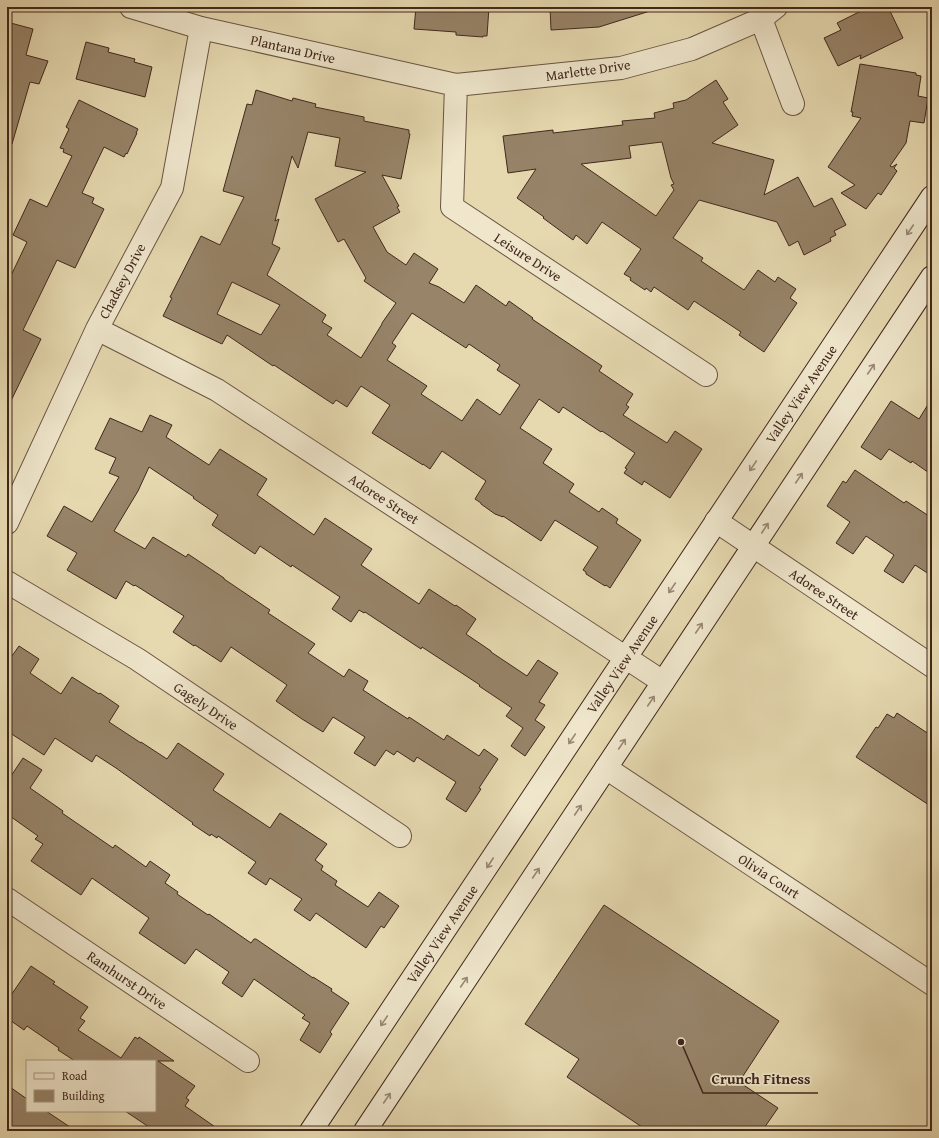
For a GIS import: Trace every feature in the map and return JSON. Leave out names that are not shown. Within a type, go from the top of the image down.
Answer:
[{"type":"street","name":"Plantana Drive","points":[[132,7],[201,28],[456,85]]},
{"type":"street","name":"Marlette Drive","points":[[456,85],[621,68],[692,48],[768,13],[793,104]]},
{"type":"street","name":"Chadsey Drive","points":[[7,523],[97,328],[172,188],[201,28]]},
{"type":"street","name":"Leisure Drive","points":[[456,85],[452,207],[706,375]]},
{"type":"street","name":"Valley View Avenue","points":[[311,1131],[932,197]]},
{"type":"street","points":[[365,1131],[932,277]]},
{"type":"street","name":"Adoree Street","points":[[97,328],[217,390],[663,682]]},
{"type":"street","name":"Adoree Street","points":[[716,522],[932,666]]},
{"type":"street","name":"Gagely Drive","points":[[7,582],[137,660],[400,836]]},
{"type":"street","name":"Olivia Court","points":[[606,768],[932,984]]},
{"type":"street","name":"Ramhurst Drive","points":[[7,899],[248,1061]]},
{"type":"building","points":[[416,7],[489,7],[487,36],[456,35],[456,32],[414,29]]},
{"type":"building","points":[[550,7],[650,7],[650,11],[599,27],[551,30]]},
{"type":"building","points":[[869,7],[888,7],[903,38],[860,59],[861,55],[838,66],[824,38],[841,30],[837,23]]},
{"type":"building","points":[[7,22],[33,29],[26,55],[48,61],[39,84],[30,82],[12,144],[7,143]]},
{"type":"building","points":[[86,42],[109,48],[108,52],[135,59],[134,62],[152,67],[145,97],[76,79]]},
{"type":"building","points":[[860,64],[916,73],[916,75],[921,76],[918,96],[928,98],[924,123],[910,121],[906,143],[890,166],[892,167],[897,164],[894,168],[897,171],[881,195],[878,193],[866,209],[841,193],[855,185],[828,167],[861,118],[852,116],[853,112],[851,112]]},
{"type":"building","points":[[716,80],[728,99],[723,102],[738,125],[712,143],[774,160],[764,195],[798,177],[814,207],[832,198],[846,225],[834,231],[836,235],[830,238],[831,241],[804,255],[798,241],[789,246],[777,222],[699,200],[673,238],[703,258],[701,261],[744,290],[758,270],[775,282],[778,277],[796,289],[790,298],[797,303],[764,352],[739,335],[741,332],[694,301],[688,310],[654,287],[651,292],[646,288],[645,290],[630,280],[631,278],[624,274],[641,249],[602,222],[587,244],[576,235],[573,240],[517,198],[536,169],[508,173],[503,136],[553,130],[553,133],[623,125],[622,121],[655,118],[654,113],[674,108],[673,103],[686,100]],"holes":[[[662,142],[671,178],[674,184],[671,185],[674,190],[656,216],[581,164],[631,158],[629,146]]]},
{"type":"building","points":[[256,90],[292,101],[293,98],[316,104],[315,107],[364,117],[364,121],[409,130],[410,134],[401,179],[382,175],[399,206],[397,207],[400,212],[373,227],[387,252],[406,265],[414,253],[438,269],[429,283],[439,287],[464,303],[476,285],[506,306],[509,301],[533,318],[532,319],[602,366],[599,371],[633,394],[626,405],[629,407],[623,415],[667,443],[675,431],[702,449],[670,498],[644,481],[642,485],[624,473],[627,469],[625,468],[635,453],[563,407],[559,413],[539,399],[520,428],[552,449],[543,463],[574,484],[569,492],[599,512],[602,508],[618,519],[616,523],[641,540],[610,588],[586,574],[583,570],[598,547],[555,520],[541,541],[503,516],[495,514],[475,499],[486,481],[442,451],[430,469],[372,433],[390,405],[361,386],[347,407],[336,400],[333,404],[227,335],[222,344],[163,316],[172,298],[170,297],[201,236],[220,245],[244,197],[223,191],[247,104],[252,105]],"holes":[[[308,132],[340,138],[335,166],[366,172],[315,199],[338,242],[344,239],[366,278],[364,281],[396,303],[361,358],[327,335],[332,328],[322,322],[326,315],[267,275],[280,248],[272,244],[279,219],[275,221],[292,156],[298,168]],[[232,282],[280,305],[261,335],[217,314]],[[412,313],[466,348],[469,344],[500,365],[497,370],[520,385],[500,415],[477,399],[462,421],[421,394],[427,386],[387,360],[396,346],[392,343]]]},
{"type":"building","points":[[79,100],[138,129],[127,154],[126,153],[124,157],[104,147],[82,193],[94,198],[92,203],[104,209],[75,268],[57,260],[23,330],[41,339],[7,409],[7,284],[27,242],[13,235],[30,199],[47,207],[72,156],[63,152],[64,149],[60,148],[69,129],[66,127]]},
{"type":"building","points":[[932,398],[932,475],[912,461],[911,463],[889,449],[881,460],[861,447],[891,401],[919,419]]},
{"type":"building","points":[[150,415],[172,425],[166,437],[209,465],[220,449],[267,479],[257,495],[314,535],[325,518],[372,549],[361,565],[419,604],[429,589],[455,606],[456,605],[476,619],[466,634],[527,676],[538,660],[558,673],[539,702],[545,705],[535,720],[545,727],[525,756],[511,746],[523,728],[506,716],[512,708],[422,647],[421,649],[365,612],[364,613],[359,610],[351,622],[332,609],[340,597],[260,546],[255,554],[212,525],[218,515],[149,467],[138,491],[114,531],[145,549],[153,537],[186,557],[188,554],[270,610],[268,613],[315,644],[308,653],[344,677],[349,669],[368,681],[363,690],[444,740],[447,735],[479,756],[484,749],[498,759],[479,788],[481,789],[466,812],[446,799],[456,782],[417,757],[414,762],[397,751],[394,755],[386,750],[375,766],[354,753],[365,737],[333,717],[323,732],[302,719],[276,701],[287,685],[231,647],[221,662],[195,645],[194,646],[173,632],[184,616],[135,585],[134,586],[126,581],[116,599],[67,570],[77,553],[47,536],[64,506],[92,522],[119,477],[109,473],[116,458],[95,449],[110,418],[142,432]]},
{"type":"building","points":[[855,470],[904,503],[906,501],[932,518],[932,576],[915,565],[903,583],[884,571],[894,555],[866,536],[853,554],[836,543],[850,522],[827,506],[843,481],[846,483]]},
{"type":"building","points":[[19,646],[39,659],[30,673],[61,694],[72,677],[119,706],[109,722],[141,743],[167,759],[178,743],[224,774],[213,790],[270,828],[280,813],[327,844],[315,860],[323,866],[321,870],[337,881],[335,885],[368,907],[379,892],[399,906],[384,928],[381,926],[366,948],[316,913],[310,921],[294,910],[302,899],[270,878],[266,885],[248,873],[256,862],[218,836],[217,838],[211,834],[210,836],[192,824],[193,823],[96,755],[92,762],[55,738],[44,755],[7,731],[7,663]]},
{"type":"building","points":[[897,713],[932,736],[932,807],[856,757],[876,727],[878,728],[887,714],[894,718]]},
{"type":"building","points":[[23,758],[42,770],[30,788],[63,811],[62,813],[113,848],[115,845],[146,867],[150,861],[170,875],[165,883],[178,892],[177,894],[251,943],[254,939],[256,939],[313,978],[332,989],[331,991],[349,1003],[330,1032],[332,1034],[320,1053],[300,1040],[310,1023],[302,1018],[305,1015],[254,979],[242,997],[222,983],[229,972],[196,949],[185,964],[139,933],[149,918],[92,878],[81,895],[31,861],[43,844],[35,839],[38,836],[7,814],[7,782]]},
{"type":"building","points":[[604,905],[779,1021],[739,1082],[778,1108],[762,1131],[648,1131],[567,1077],[579,1059],[525,1024]]},
{"type":"building","points":[[31,966],[55,982],[53,984],[88,1007],[80,1018],[85,1021],[78,1030],[121,1058],[135,1037],[138,1039],[139,1037],[174,1061],[158,1061],[195,1086],[186,1098],[189,1100],[185,1106],[221,1131],[155,1131],[126,1112],[156,1112],[156,1060],[73,1060],[27,1026],[24,1030],[7,1018],[7,1001]]},
{"type":"building","points":[[7,1085],[26,1098],[26,1112],[48,1112],[76,1131],[7,1131]]},
{"type":"place","name":"Crunch Fitness","points":[[681,1042]]}]
